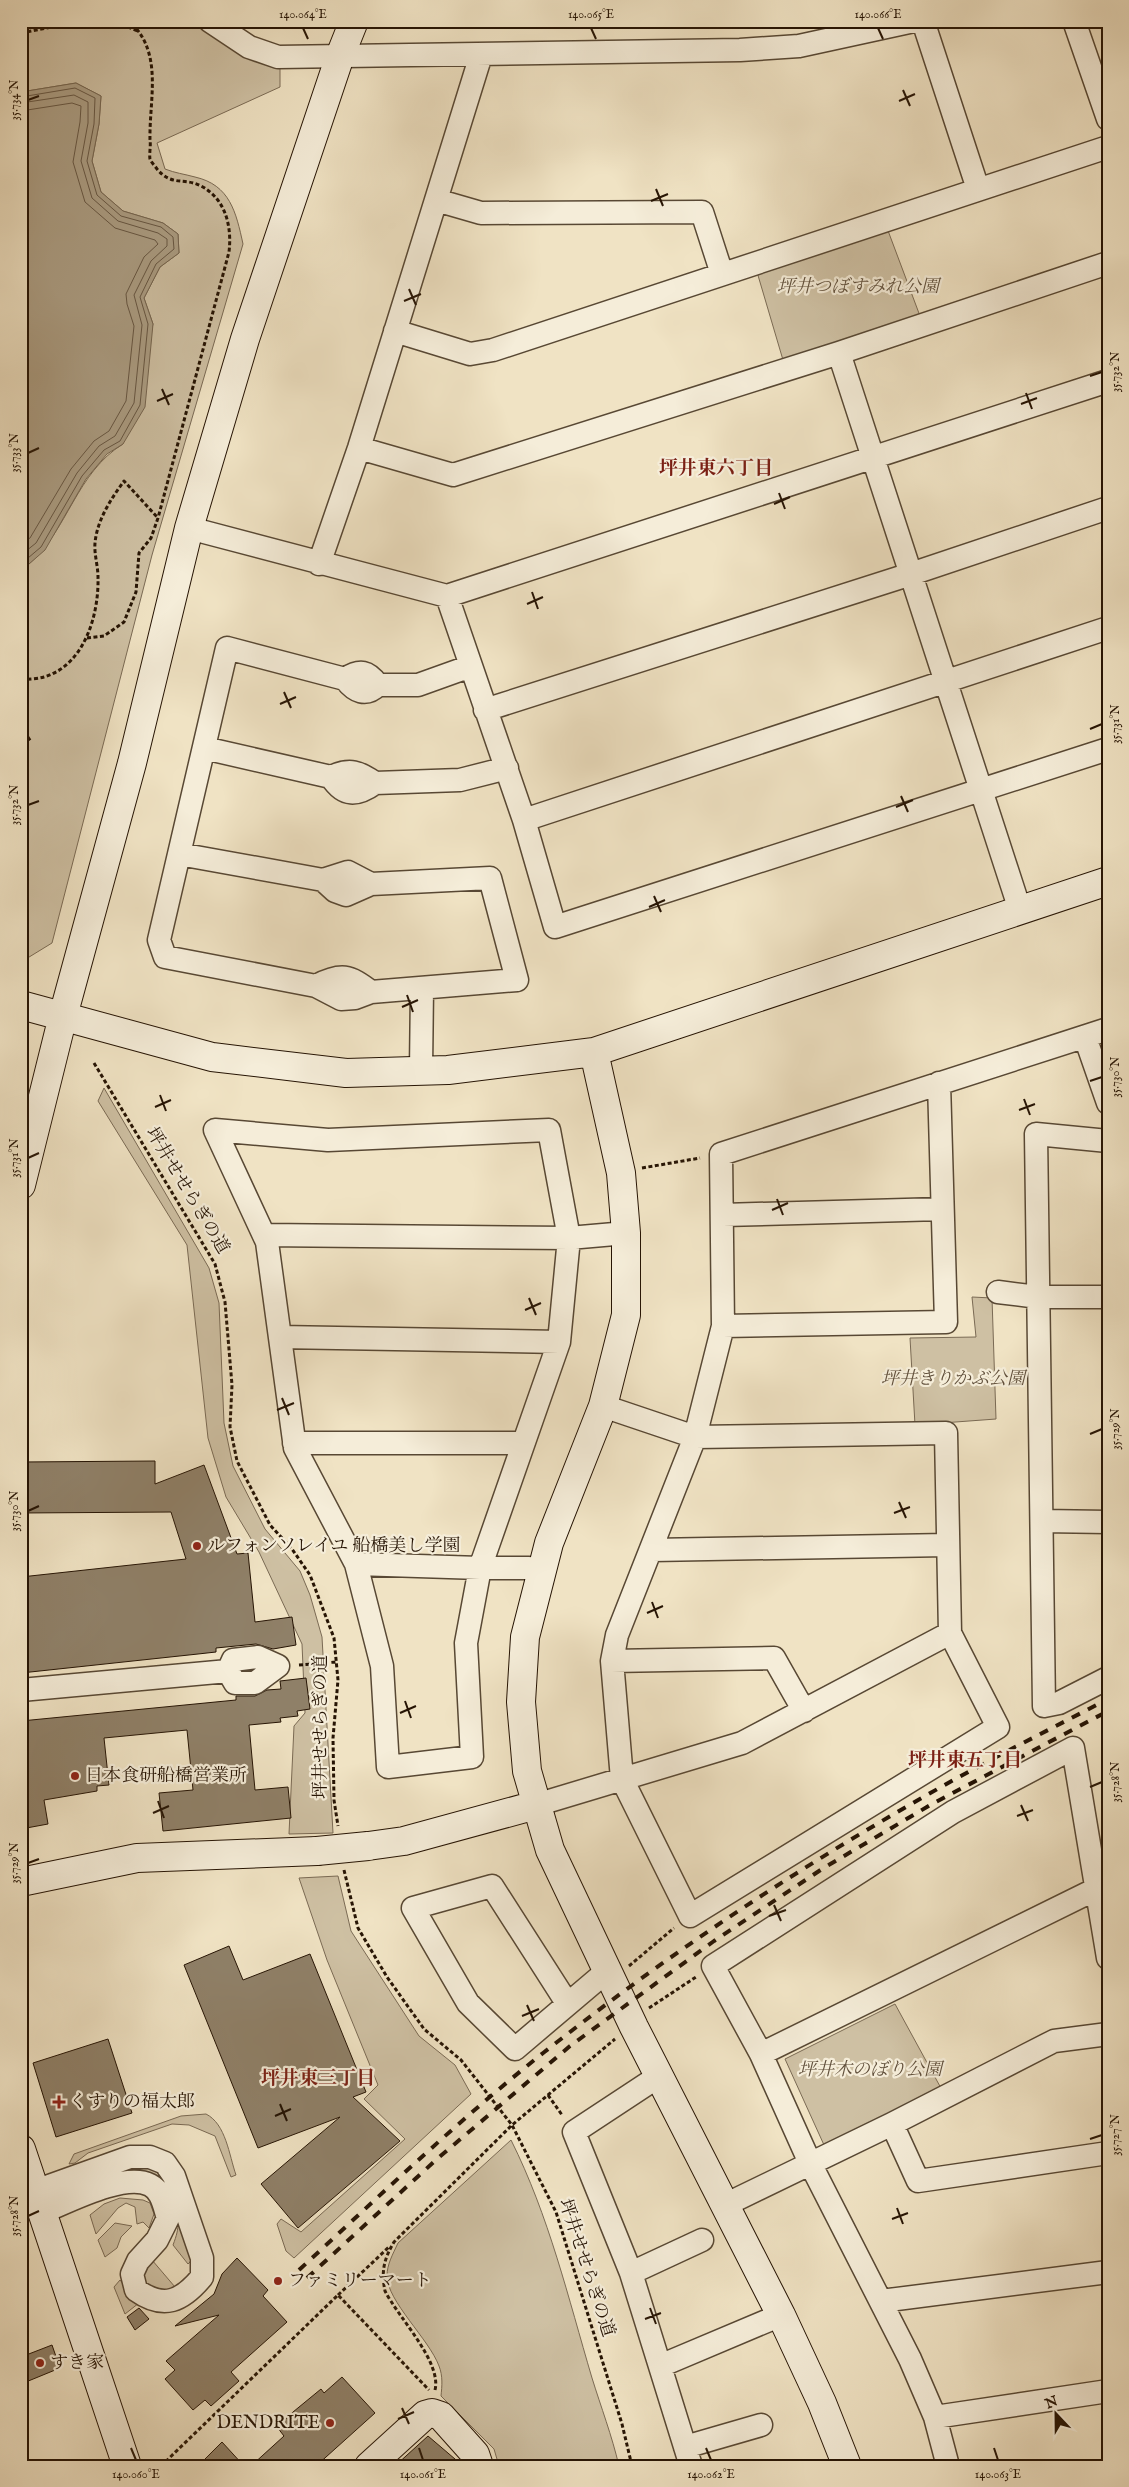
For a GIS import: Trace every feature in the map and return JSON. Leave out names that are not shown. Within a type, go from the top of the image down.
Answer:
[{"type":"street","points":[[210,21],[249,47],[278,57],[740,50],[798,46],[914,21]]},
{"type":"street","points":[[21,1185],[63,1016],[132,763],[189,528],[245,340],[340,56],[354,21]]},
{"type":"street","points":[[923,21],[978,190]]},
{"type":"street","points":[[1074,21],[1108,119]]},
{"type":"street","points":[[319,564],[359,448],[481,55]]},
{"type":"street","points":[[395,331],[470,354],[494,350],[1108,147]]},
{"type":"street","points":[[436,200],[481,213],[702,212],[722,274]]},
{"type":"street","points":[[359,448],[453,475],[839,353],[1108,262]]},
{"type":"street","points":[[839,353],[1020,910]]},
{"type":"street","points":[[189,528],[319,564],[447,596],[1108,381]]},
{"type":"street","points":[[485,710],[911,574],[1108,508]]},
{"type":"street","points":[[447,596],[524,820],[555,927],[1108,749]]},
{"type":"street","points":[[524,820],[1108,628]]},
{"type":"street","points":[[179,854],[323,880],[348,872],[371,884],[490,878],[517,980],[371,992],[355,980],[341,976],[316,986],[165,957],[159,940],[179,854],[204,748],[227,648],[345,679],[355,672],[363,672],[372,676],[378,685],[418,685],[471,666]]},
{"type":"street","points":[[204,748],[331,777],[343,771],[353,770],[376,783],[460,780],[507,768]]},
{"type":"street","points":[[21,1006],[212,1057],[346,1073],[448,1070],[594,1052],[1108,882]]},
{"type":"street","points":[[421,1070],[422,988]]},
{"type":"street","points":[[603,1406],[695,1437],[946,1433],[950,1633],[998,1727],[690,1916],[622,1779],[612,1661],[617,1635],[695,1437],[723,1326],[721,1154],[1108,1029]]},
{"type":"street","points":[[1085,1036],[1108,1103]]},
{"type":"street","points":[[594,1052],[621,1173],[626,1233],[626,1314],[603,1406],[549,1543],[526,1637],[521,1673],[521,1702],[527,1771],[550,1850],[615,1971],[631,2021],[781,2315],[822,2403],[847,2466]]},
{"type":"street","points":[[723,1326],[946,1322],[939,1083]]},
{"type":"street","points":[[214,1130],[328,1140],[549,1130],[569,1238],[560,1342],[480,1568],[466,1644],[472,1757],[388,1767],[382,1666],[356,1564],[295,1448],[267,1242],[264,1235],[214,1130]]},
{"type":"street","points":[[1108,1141],[1036,1134],[1044,1706],[1059,1704],[1108,1678]]},
{"type":"street","points":[[722,1215],[942,1209]]},
{"type":"street","points":[[264,1235],[569,1238],[626,1233]]},
{"type":"street","points":[[998,1292],[1038,1297],[1108,1298]]},
{"type":"street","points":[[280,1337],[560,1342]]},
{"type":"street","points":[[294,1442],[523,1443]]},
{"type":"street","points":[[1042,1522],[1108,1522]]},
{"type":"street","points":[[652,1550],[948,1545]]},
{"type":"street","points":[[356,1564],[529,1568],[541,1572]]},
{"type":"street","points":[[21,1882],[137,1858],[317,1851],[404,1841],[536,1806],[742,1743],[950,1633]]},
{"type":"street","points":[[21,1690],[228,1671],[233,1660],[258,1657],[278,1666]]},
{"type":"street","points":[[612,1661],[774,1658],[804,1711]]},
{"type":"street","points":[[948,2466],[935,2417],[910,2359],[810,2164],[761,2054],[713,1966],[952,1812],[1073,1748],[1108,1958]]},
{"type":"street","points":[[568,2003],[492,1886],[413,1908],[468,2003],[515,2049],[568,2003],[615,1971]]},
{"type":"street","points":[[761,2054],[1096,1889]]},
{"type":"street","points":[[725,2205],[892,2124],[1054,2041],[1108,2034]]},
{"type":"street","points":[[659,2076],[574,2132],[631,2273],[688,2456],[761,2425]]},
{"type":"street","points":[[892,2124],[918,2181],[1108,2153]]},
{"type":"street","points":[[21,2150],[128,2466]]},
{"type":"street","points":[[130,2157],[150,2157],[165,2163],[174,2176],[202,2258],[202,2277],[188,2294],[166,2302],[148,2299],[136,2290],[132,2274],[138,2261],[157,2240],[168,2218],[162,2196],[151,2185],[134,2180],[39,2202],[130,2157]]},
{"type":"street","points":[[631,2273],[702,2240]]},
{"type":"street","points":[[880,2302],[1108,2272]]},
{"type":"street","points":[[660,2366],[781,2315]]},
{"type":"street","points":[[935,2417],[1108,2391]]},
{"type":"street","points":[[369,2466],[425,2415],[432,2413],[441,2416],[476,2454],[479,2466]]},
{"type":"path","points":[[21,33],[84,21]]},
{"type":"path","points":[[96,21],[115,22],[141,32]]},
{"type":"path","points":[[87,638],[104,636],[124,622],[136,592],[139,553],[151,538],[158,518],[229,252],[231,234],[226,213],[216,197],[200,185],[173,181],[162,175],[150,160],[152,74],[150,55],[141,32],[129,21]]},
{"type":"path","points":[[21,680],[45,677],[68,663],[87,638],[97,603],[98,577],[95,542],[107,505],[124,482],[158,518]]},
{"type":"path","points":[[21,726],[31,742]]},
{"type":"path","name":"坪井せせらぎの道","points":[[94,1063],[215,1264],[225,1302],[232,1385],[230,1427],[237,1461],[270,1525],[292,1549],[310,1575],[334,1638],[338,1680],[333,1738],[334,1800],[338,1830]]},
{"type":"path","points":[[640,1168],[721,1154]]},
{"type":"path","points":[[278,1666],[336,1662]]},
{"type":"path","name":"坪井せせらぎの道","points":[[344,1869],[358,1928],[387,1977],[424,2029],[461,2060],[512,2125],[556,2212],[622,2424],[632,2466]]},
{"type":"path","points":[[615,1971],[690,1916]]},
{"type":"path","points":[[161,2466],[394,2242],[512,2125],[624,2032],[631,2021],[713,1966]]},
{"type":"path","points":[[338,2295],[434,2396],[435,2374],[426,2355],[385,2291],[382,2279],[384,2260],[394,2242]]},
{"type":"green space","points":[[21,21],[201,21],[280,60],[280,87],[157,143],[165,169],[207,181],[224,193],[234,211],[243,244],[152,555],[52,943],[21,962],[21,563],[29,564],[42,550],[54,535],[94,470],[107,456],[123,444],[153,324],[144,298],[160,267],[179,253],[178,234],[163,223],[123,211],[101,192],[92,161],[99,124],[101,96],[76,83],[21,92]]},
{"type":"green space","name":"坪井つぼすみれ公園","points":[[887,228],[920,316],[783,360],[757,272]]},
{"type":"green space","points":[[104,1088],[209,1268],[219,1303],[224,1423],[233,1466],[265,1529],[300,1571],[310,1595],[322,1637],[333,1833],[289,1834],[294,1726],[305,1713],[302,1644],[259,1552],[226,1497],[208,1438],[187,1245],[98,1101]]},
{"type":"green space","name":"坪井きりかぶ公園","points":[[972,1297],[992,1298],[996,1419],[915,1425],[910,1338],[976,1337]]},
{"type":"green space","points":[[338,1876],[351,1931],[419,2036],[455,2065],[471,2094],[294,2258],[286,2251],[277,2224],[281,2219],[301,2232],[405,2139],[364,2099],[378,2085],[327,1960],[299,1878]]},
{"type":"green space","name":"坪井木のぼり公園","points":[[895,2004],[942,2090],[824,2145],[785,2059]]},
{"type":"green space","points":[[206,2114],[213,2119],[222,2132],[236,2175],[231,2177],[215,2136],[189,2125],[172,2124],[88,2153],[75,2163],[69,2164],[74,2154],[181,2116]]},
{"type":"green space","points":[[511,2140],[547,2227],[619,2466],[499,2466],[494,2449],[441,2396],[442,2377],[434,2355],[401,2308],[389,2286],[388,2267],[398,2243]]},
{"type":"green space","points":[[133,2164],[152,2170],[169,2182],[192,2260],[188,2264],[173,2245],[178,2228],[176,2213],[161,2180],[154,2174],[145,2171],[135,2171],[112,2175],[83,2184]]},
{"type":"green space","points":[[120,2198],[143,2200],[150,2203],[154,2214],[149,2228],[143,2222],[137,2224],[135,2207],[126,2203],[118,2208],[96,2234],[90,2215],[104,2204]]},
{"type":"green space","points":[[115,2223],[132,2226],[121,2237],[117,2248],[105,2257],[98,2240]]},
{"type":"green space","points":[[152,2260],[175,2287],[164,2293],[147,2284],[144,2277],[147,2267]]},
{"type":"green space","points":[[120,2280],[139,2303],[125,2314],[114,2287]]},
{"type":"water","points":[[76,83],[101,96],[99,124],[92,161],[101,192],[123,211],[163,223],[178,234],[179,253],[160,267],[144,298],[153,324],[145,407],[123,444],[107,454],[86,479],[45,550],[29,564],[21,562],[21,92]]},
{"type":"building","name":"ルフォンソレイユ 船橋美し学園","points":[[155,1461],[155,1484],[204,1465],[237,1554],[248,1553],[255,1622],[292,1617],[296,1645],[273,1649],[256,1644],[216,1648],[216,1652],[21,1673],[21,1577],[186,1559],[171,1512],[21,1513],[21,1462]]},
{"type":"building","points":[[306,1678],[310,1709],[297,1711],[298,1716],[280,1718],[281,1722],[249,1725],[255,1790],[288,1787],[291,1818],[163,1831],[159,1793],[193,1790],[187,1730],[104,1738],[109,1785],[97,1786],[97,1791],[44,1800],[48,1824],[21,1829],[21,1721],[236,1700],[236,1696],[255,1696],[267,1690],[281,1689],[280,1681]]},
{"type":"building","points":[[229,1946],[243,1980],[310,1954],[366,2092],[353,2097],[400,2141],[298,2228],[261,2184],[340,2117],[258,2148],[184,1965]]},
{"type":"building","points":[[108,2039],[132,2113],[56,2137],[33,2063]]},
{"type":"building","points":[[237,2258],[268,2290],[263,2296],[287,2322],[231,2372],[239,2381],[211,2406],[205,2400],[193,2410],[165,2379],[175,2370],[166,2361],[219,2315],[175,2326],[214,2294],[222,2274]]},
{"type":"building","points":[[139,2308],[149,2319],[135,2330],[127,2317]]},
{"type":"building","name":"すき家","points":[[52,2345],[60,2368],[21,2384],[21,2357]]},
{"type":"building","name":"DENDRITE","points":[[342,2377],[375,2413],[316,2466],[251,2466],[284,2436],[277,2427],[321,2389],[324,2393]]},
{"type":"building","points":[[428,2436],[462,2465],[462,2466],[395,2466]]},
{"type":"building","points":[[222,2442],[244,2466],[198,2466]]},
{"type":"railway","points":[[299,2270],[493,2094],[561,2039],[694,1941],[786,1880],[880,1822],[972,1770],[1108,1699]]},
{"type":"railway","points":[[307,2278],[437,2159],[570,2046],[714,1941],[822,1869],[932,1804],[1108,1711]]},
{"type":"place","name":"ルフォンソレイユ 船橋美し学園","points":[[197,1546]]},
{"type":"place","name":"日本食研船橋営業所","points":[[75,1776]]},
{"type":"place","name":"くすりの福太郎","points":[[59,2102]]},
{"type":"place","name":"ファミリーマート","points":[[278,2281]]},
{"type":"place","name":"すき家","points":[[40,2363]]},
{"type":"place","name":"DENDRITE","points":[[330,2423]]},
{"type":"district","name":"坪井東六丁目","points":[[716,469]]},
{"type":"district","name":"坪井東五丁目","points":[[965,1761]]},
{"type":"district","name":"坪井東三丁目","points":[[318,2079]]}]
